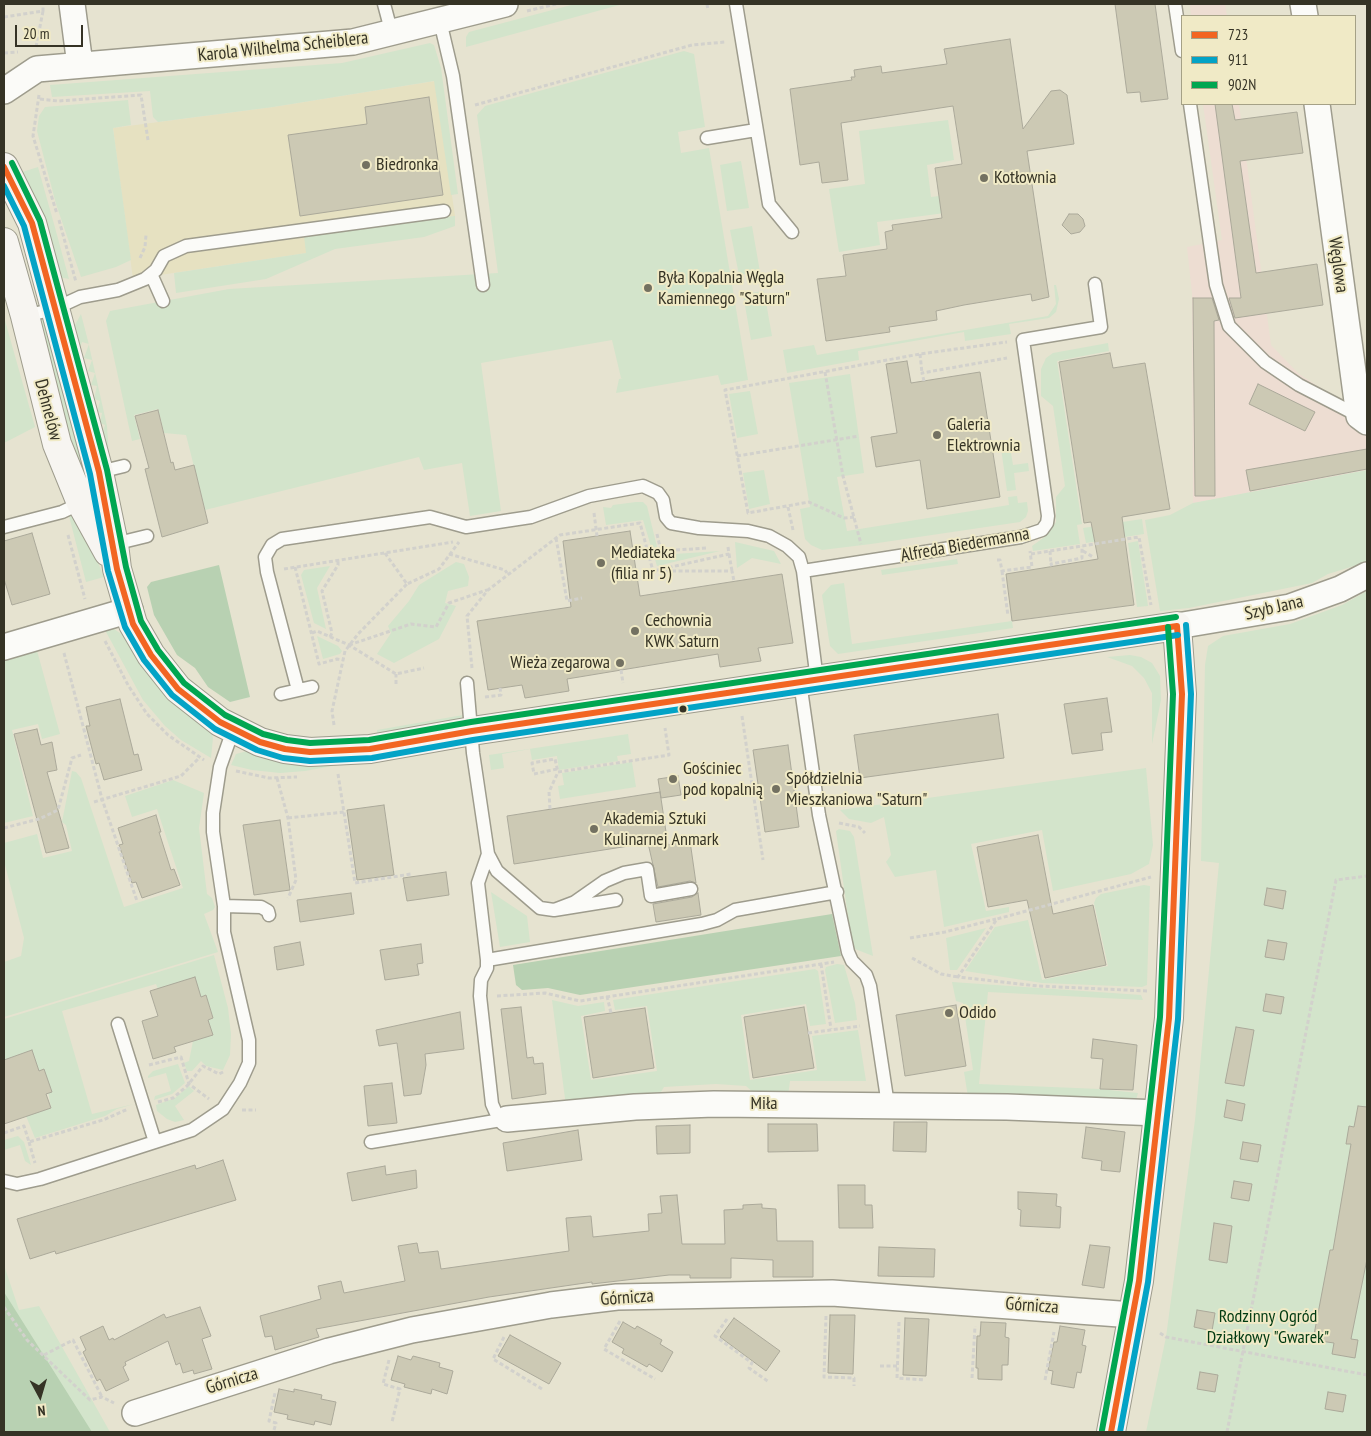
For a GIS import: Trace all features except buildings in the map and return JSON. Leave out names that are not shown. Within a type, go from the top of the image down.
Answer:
[{"type":"street","points":[[72,4],[80,65]]},
{"type":"street","name":"Karola Wilhelma Scheiblera","points":[[4,91],[36,60],[80,65],[353,42],[392,34],[501,4]]},
{"type":"street","name":"Węglowa","points":[[1317,105],[1363,419]]},
{"type":"street","name":"Dehnelów","points":[[4,167],[32,223],[54,309],[111,469],[116,557],[138,634],[168,678],[198,707],[233,730],[272,746],[322,752],[370,749],[472,731],[1177,626]]},
{"type":"street","name":"Dehnelów","points":[[4,242],[25,316],[57,444],[81,503],[116,557]]},
{"type":"street","name":"Szyb Jana","points":[[1177,626],[1290,606],[1340,589],[1367,575]]},
{"type":"street","points":[[4,647],[58,633],[130,610]]},
{"type":"street","points":[[1111,1432],[1133,1315],[1159,1113],[1171,993],[1182,686],[1177,626]]},
{"type":"street","name":"Miła","points":[[507,1119],[635,1107],[714,1104],[888,1105],[1159,1113]]},
{"type":"street","name":"Górnicza","points":[[135,1413],[329,1351],[412,1330],[535,1308],[617,1297],[832,1293],[1133,1315]]},
{"type":"lane","points":[[384,4],[392,34]]},
{"type":"lane","points":[[736,4],[769,204],[792,232]]},
{"type":"lane","points":[[1176,4],[1181,43]]},
{"type":"lane","points":[[440,21],[454,76],[483,285]]},
{"type":"lane","points":[[1190,105],[1216,286],[1229,326],[1265,362],[1299,385],[1363,419]]},
{"type":"lane","points":[[707,138],[756,130]]},
{"type":"lane","points":[[25,316],[54,309],[80,297],[118,290],[145,279],[164,256],[186,246],[444,211]]},
{"type":"lane","points":[[151,274],[163,301]]},
{"type":"lane","points":[[1023,340],[1101,327],[1095,284]]},
{"type":"lane","name":"Alfreda Biedermanna","points":[[803,571],[1028,535],[1042,530],[1047,523],[1048,516],[1023,340]]},
{"type":"lane","points":[[298,690],[267,572],[265,557],[272,545],[282,539],[430,517],[466,527],[530,518],[589,496],[643,486],[658,493],[662,500],[666,517],[671,523],[699,528],[748,531],[769,536],[786,546],[798,557],[803,571],[808,681],[821,823],[837,892],[848,952],[852,960],[866,975],[870,986],[888,1105]]},
{"type":"lane","points":[[4,527],[62,512],[81,503]]},
{"type":"lane","points":[[116,557],[147,536]]},
{"type":"lane","points":[[470,678],[472,731],[488,854],[497,870],[540,908],[554,910],[616,900]]},
{"type":"lane","points":[[281,694],[312,687]]},
{"type":"lane","points":[[4,1181],[17,1184],[40,1178],[192,1130],[224,1109],[240,1083],[249,1063],[249,1040],[224,932],[224,906],[212,821],[220,767],[233,730]]},
{"type":"lane","points":[[488,854],[478,883],[487,960],[487,968],[481,980],[480,996],[492,1104],[496,1113],[507,1119]]},
{"type":"lane","points":[[554,910],[575,902],[605,880],[624,872],[647,869],[651,896],[691,890]]},
{"type":"lane","points":[[487,960],[702,924],[717,920],[735,910],[837,892]]},
{"type":"lane","points":[[224,906],[260,907],[268,911],[269,915]]},
{"type":"lane","points":[[118,1024],[154,1142]]},
{"type":"lane","name":"Miła","points":[[371,1142],[507,1119]]},
{"type":"path","points":[[42,4],[43,11],[36,60],[40,99],[34,115],[33,136],[80,297]]},
{"type":"path","points":[[707,4],[708,10]]},
{"type":"path","points":[[4,17],[43,11]]},
{"type":"path","points":[[472,106],[692,45],[732,40]]},
{"type":"path","points":[[40,99],[58,101],[141,96],[148,140]]},
{"type":"path","points":[[139,261],[145,248],[146,235]]},
{"type":"path","points":[[77,283],[86,282]]},
{"type":"path","points":[[854,517],[844,518],[809,502],[748,513],[725,390],[920,354],[1023,340]]},
{"type":"path","points":[[1003,342],[1009,368]]},
{"type":"path","points":[[920,354],[924,381]]},
{"type":"path","points":[[922,373],[1007,358]]},
{"type":"path","points":[[825,372],[836,439],[864,562]]},
{"type":"path","points":[[737,456],[859,436]]},
{"type":"path","points":[[592,505],[597,536]]},
{"type":"path","points":[[470,678],[468,616],[488,590],[560,535],[640,523],[653,571]]},
{"type":"path","points":[[657,532],[661,551],[709,548]]},
{"type":"path","points":[[1002,571],[1032,567],[1028,535]]},
{"type":"path","points":[[1031,554],[1083,549],[1140,537],[1152,612]]},
{"type":"path","points":[[556,538],[567,601],[582,598]]},
{"type":"path","points":[[267,572],[468,540]]},
{"type":"path","points":[[335,732],[332,711],[342,660],[349,645],[407,584],[438,569],[459,542]]},
{"type":"path","points":[[718,547],[728,546],[734,581]]},
{"type":"path","points":[[1050,551],[1052,565],[1080,559],[1083,556],[1083,549]]},
{"type":"path","points":[[1083,549],[1093,557]]},
{"type":"path","points":[[385,553],[407,584]]},
{"type":"path","points":[[450,554],[505,570],[507,574]]},
{"type":"path","points":[[653,571],[729,554]]},
{"type":"path","points":[[330,637],[332,633],[322,591],[338,565],[338,560]]},
{"type":"path","points":[[990,561],[1000,560],[1008,616]]},
{"type":"path","points":[[295,567],[319,664],[337,659],[342,660]]},
{"type":"path","points":[[653,571],[732,571]]},
{"type":"path","points":[[349,645],[412,624],[436,627],[449,602],[488,590]]},
{"type":"path","points":[[312,633],[317,631],[349,645],[396,674],[424,668]]},
{"type":"path","points":[[58,633],[102,799],[132,892],[137,901]]},
{"type":"path","points":[[621,670],[623,683]]},
{"type":"path","points":[[396,674],[396,684]]},
{"type":"path","points":[[477,698],[501,695],[500,688]]},
{"type":"path","points":[[741,715],[763,860]]},
{"type":"path","points":[[550,809],[549,792],[557,771],[555,759],[532,763],[534,774],[557,771],[669,755],[664,722]]},
{"type":"path","points":[[4,828],[39,819],[58,810],[72,758],[81,755]]},
{"type":"path","points":[[94,802],[181,776],[199,758]]},
{"type":"path","points":[[338,771],[355,883],[411,874]]},
{"type":"path","points":[[277,778],[288,818],[296,880],[288,898]]},
{"type":"path","points":[[288,818],[344,812]]},
{"type":"path","points":[[821,823],[842,823],[859,827],[866,833]]},
{"type":"path","points":[[1227,1432],[1336,880],[1367,876]]},
{"type":"path","points":[[910,938],[945,932],[997,919],[1152,877]]},
{"type":"path","points":[[958,977],[997,919]]},
{"type":"path","points":[[912,958],[940,974],[958,977],[1038,986],[1148,991]]},
{"type":"path","points":[[480,996],[545,993],[580,1001],[852,960]]},
{"type":"path","points":[[821,964],[831,1029]]},
{"type":"path","points":[[608,996],[611,1013]]},
{"type":"path","points":[[808,1033],[876,1024]]},
{"type":"path","points":[[146,1056],[149,1066],[181,1057],[188,1084],[224,1109],[256,1110]]},
{"type":"path","points":[[4,1307],[27,1340],[90,1400]]},
{"type":"path","points":[[826,1308],[824,1377],[854,1378],[854,1386]]},
{"type":"path","points":[[621,1313],[621,1320],[604,1348],[655,1380]]},
{"type":"path","points":[[731,1314],[715,1336],[752,1363],[749,1368],[769,1382]]},
{"type":"path","points":[[901,1316],[898,1323],[897,1378],[925,1380]]},
{"type":"path","points":[[972,1378],[975,1322]]},
{"type":"path","points":[[1045,1380],[1054,1327]]},
{"type":"path","points":[[1160,1333],[1166,1337],[1243,1350],[1367,1375]]},
{"type":"path","points":[[506,1334],[493,1359],[542,1389]]},
{"type":"path","points":[[44,1355],[73,1340],[102,1397]]},
{"type":"path","points":[[390,1356],[383,1384],[400,1389],[392,1422]]},
{"type":"path","points":[[880,1366],[898,1366]]},
{"type":"path","points":[[274,1430],[276,1423],[268,1421],[276,1389]]},
{"type":"shaded area","points":[[1190,4],[1225,4],[1227,15],[1191,15]]},
{"type":"shaded area","points":[[435,81],[455,216],[305,236],[307,253],[133,279],[113,128],[273,107]]},
{"type":"shaded area","points":[[1203,105],[1239,105],[1271,345],[1299,374],[1342,402],[1367,396],[1367,470],[1193,503],[1192,293],[1187,247],[1222,240]]},
{"type":"green space","points":[[575,4],[623,4],[466,47],[466,37],[469,32]]},
{"type":"green space","points":[[430,43],[434,45],[441,68],[458,194],[451,195],[434,81],[273,107],[158,122],[153,117],[150,91],[52,97],[50,85],[342,63]]},
{"type":"green space","points":[[684,51],[694,54],[705,127],[678,132],[681,153],[709,148],[748,380],[721,385],[718,375],[616,393],[619,379],[623,378],[621,378],[612,340],[481,363],[501,511],[470,516],[462,463],[424,470],[419,457],[205,510],[186,435],[164,433],[158,409],[134,415],[140,439],[132,441],[106,321],[110,311],[229,289],[498,273],[477,115],[485,106]]},
{"type":"green space","points":[[128,100],[131,125],[113,128],[131,260],[116,267],[81,277],[56,204],[37,131],[39,116],[45,107]]},
{"type":"green space","points":[[948,120],[954,160],[927,165],[931,197],[965,193],[952,212],[877,222],[880,245],[839,252],[829,189],[865,184],[859,131]]},
{"type":"green space","points":[[741,161],[749,208],[727,211],[720,165]]},
{"type":"green space","points":[[38,167],[69,279],[59,277],[36,198],[25,179],[19,173]]},
{"type":"green space","points":[[455,216],[455,226],[424,237],[335,249],[266,279],[176,293],[174,273],[306,253],[304,236]]},
{"type":"green space","points":[[752,226],[760,272],[739,275],[730,230]]},
{"type":"green space","points":[[1054,285],[1056,285],[1059,299],[1056,312],[1049,318],[1009,324],[1011,334],[965,341],[964,332],[858,351],[859,360],[787,373],[783,350],[814,345],[817,355],[1048,316],[1056,304]]},
{"type":"green space","points":[[764,291],[772,336],[751,340],[743,294]]},
{"type":"green space","points":[[81,314],[89,344],[82,342],[78,354],[74,327]]},
{"type":"green space","points":[[4,317],[35,427],[4,443]]},
{"type":"green space","points":[[41,319],[47,322],[109,538],[66,443]]},
{"type":"green space","points":[[1108,343],[1109,351],[1057,361],[1082,524],[1077,525],[1080,544],[1033,551],[1032,546],[1046,536],[1056,522],[1056,497],[1065,486],[1053,406],[1041,396],[1041,369],[1046,358],[1053,353]]},
{"type":"green space","points":[[89,345],[107,426],[109,457],[100,440],[105,425],[100,423],[102,413],[97,412],[100,401],[94,399],[97,386],[91,385],[95,373],[88,371],[92,360],[84,358]]},
{"type":"green space","points":[[850,374],[864,473],[837,477],[847,531],[1009,505],[1008,497],[1017,496],[1018,503],[1027,502],[1028,511],[1026,517],[1020,522],[871,544],[822,550],[811,545],[805,539],[800,509],[810,507],[789,383]]},
{"type":"green space","points":[[750,391],[758,434],[737,438],[729,394]]},
{"type":"green space","points":[[1010,447],[1013,465],[1028,463],[1029,471],[1014,473],[1016,490],[1007,491],[1001,448]]},
{"type":"green space","points":[[764,470],[770,504],[749,509],[743,473]]},
{"type":"green space","points":[[1367,470],[1367,562],[1328,574],[1312,583],[1189,608],[1160,611],[1145,520],[1170,515],[1193,503]]},
{"type":"green space","points":[[643,502],[647,506],[659,555],[720,551],[657,566],[643,520],[606,525],[603,507],[611,508],[613,505]]},
{"type":"green space","points":[[69,516],[79,517],[104,577],[86,582]]},
{"type":"green space","points":[[1142,519],[1144,534],[1086,543],[1083,528]]},
{"type":"green space","points":[[1138,541],[1148,606],[1137,607],[1128,543]]},
{"type":"green space","points":[[735,542],[774,551],[781,564],[752,558],[737,568]]},
{"type":"green space","points":[[957,559],[958,564],[882,575],[881,570]]},
{"type":"green space","points":[[456,562],[464,564],[469,577],[468,586],[448,591],[445,603],[456,606],[439,639],[394,663],[377,654],[391,633],[388,626],[409,601],[419,585]]},
{"type":"green space","points":[[219,565],[250,697],[230,702],[208,687],[195,668],[177,655],[154,615],[147,587],[151,582]]},
{"type":"green space","points":[[330,566],[317,588],[326,629],[314,623],[301,575],[304,570]]},
{"type":"green space","points":[[844,583],[852,644],[1012,621],[1013,628],[838,654],[830,646],[822,595],[831,585]]},
{"type":"green space","name":"Rodzinny Ogród Działkowy \"Gwarek\"","points":[[1367,591],[1367,1432],[1146,1432],[1166,1337],[1195,1120],[1219,863],[1201,861],[1205,665],[1208,646],[1223,636],[1290,624],[1342,605]]},
{"type":"green space","points":[[114,629],[126,637],[175,703],[211,732],[213,738],[211,758],[181,740],[165,726],[143,700],[105,630]]},
{"type":"green space","points":[[317,636],[338,646],[342,651],[340,654],[323,659]]},
{"type":"green space","points":[[36,647],[60,734],[42,739],[38,724],[12,730],[33,816],[4,823],[4,656]]},
{"type":"green space","points":[[1130,655],[1141,657],[1152,663],[1160,676],[1161,700],[1152,744],[1152,693],[1144,678],[1132,666],[1107,657]]},
{"type":"green space","points":[[463,715],[458,722],[377,737],[377,730]]},
{"type":"green space","points":[[628,734],[631,754],[617,756],[618,761],[559,770],[557,756],[532,760],[530,749],[502,754],[504,768],[491,770],[489,755]]},
{"type":"green space","points":[[247,751],[308,765],[338,765],[280,773],[252,770],[231,765],[236,754]]},
{"type":"green space","points":[[632,762],[636,787],[560,799],[558,786],[564,785],[562,773]]},
{"type":"green space","points":[[1146,768],[1153,845],[1149,864],[1131,874],[1053,891],[1042,830],[971,844],[986,911],[1009,907],[1009,912],[944,927],[936,870],[895,877],[886,862],[891,855],[884,817],[871,823],[849,819],[840,810]]},
{"type":"green space","points":[[72,771],[76,772],[81,778],[124,907],[183,888],[157,809],[132,817],[125,796],[173,780],[204,793],[199,828],[207,894],[212,898],[215,907],[204,914],[218,952],[4,1017],[4,962],[21,956],[24,938],[4,861],[4,843],[37,834],[43,858],[72,851],[66,825],[62,822]]},
{"type":"green space","points":[[839,829],[850,831],[854,837],[873,956],[855,949],[852,945],[836,831]]},
{"type":"green space","points":[[1144,885],[1150,886],[1147,985],[1142,987],[1042,983],[965,971],[995,927],[1028,920],[1042,980],[1108,966],[1094,903],[1096,898],[1101,894]]},
{"type":"green space","points":[[491,892],[527,916],[530,942],[500,947]]},
{"type":"green space","points":[[832,914],[841,956],[580,995],[548,988],[522,990],[516,985],[513,965]]},
{"type":"green space","points":[[986,928],[957,970],[950,970],[946,938]]},
{"type":"green space","points":[[214,955],[228,1008],[231,1034],[230,1055],[223,1070],[206,1066],[201,1061],[192,1071],[187,1071],[184,1063],[189,1061],[193,1041],[212,1035],[208,1020],[213,1018],[206,995],[201,997],[158,989],[156,984],[62,1011],[92,1114],[134,1104],[117,1109],[105,1116],[35,1138],[26,1116],[51,1108],[44,1069],[39,1071],[32,1051],[4,1060],[4,1019]]},
{"type":"green space","points":[[837,964],[844,965],[855,1003],[857,1020],[835,1023],[825,970],[826,967]]},
{"type":"green space","points":[[815,969],[818,971],[826,1024],[810,1026],[806,1004],[741,1015],[750,1080],[817,1070],[812,1036],[858,1030],[866,1081],[790,1081],[788,1096],[755,1094],[746,1086],[716,1084],[664,1087],[658,1097],[566,1106],[552,1000],[578,1006],[604,1002],[605,1011],[581,1016],[591,1080],[657,1071],[647,1006],[615,1010],[613,1000]]},
{"type":"green space","points":[[952,982],[1141,995],[1143,1000],[988,992],[979,1084],[1100,1089],[1138,1093],[1136,1100],[968,1097],[964,1072],[973,1070],[963,1003],[956,1001]]},
{"type":"green space","points":[[178,1064],[185,1083],[172,1094],[154,1100],[155,1096],[171,1091],[166,1073],[148,1078],[148,1076],[153,1071]]},
{"type":"green space","points":[[189,1086],[194,1091],[175,1106],[184,1120],[175,1122],[167,1119],[157,1111],[156,1105],[175,1098]]},
{"type":"green space","points":[[18,1136],[24,1142],[31,1165],[25,1161],[20,1145],[4,1150],[4,1140]]},
{"type":"green space","points":[[4,1265],[19,1310],[39,1306],[110,1432],[4,1432]]},
{"type":"green space","points":[[4,1292],[92,1432],[4,1432]]},
{"type":"transit line","name":"902N","points":[[12,163],[40,221],[107,470],[126,567],[141,621],[158,650],[184,683],[225,715],[263,734],[310,743],[369,740],[471,722],[1176,617]]},
{"type":"transit line","name":"723","points":[[4,167],[32,223],[99,472],[117,569],[133,624],[151,655],[178,689],[220,722],[260,742],[285,749],[310,752],[370,749],[472,731],[1177,626]]},
{"type":"transit line","name":"911","points":[[4,186],[24,226],[90,474],[108,571],[125,627],[144,660],[172,695],[215,729],[257,750],[283,758],[310,761],[372,758],[473,740],[1178,635]]},
{"type":"transit line","name":"911","points":[[1120,1432],[1148,1282],[1178,1019],[1191,694],[1186,625]]},
{"type":"transit line","name":"723","points":[[1111,1432],[1139,1281],[1169,1018],[1182,694],[1177,626]]},
{"type":"transit line","name":"902N","points":[[1102,1430],[1130,1280],[1160,1017],[1173,694],[1168,627]]},
{"type":"place","name":"Biedronka","points":[[366,165]]},
{"type":"place","name":"Kotłownia","points":[[984,178]]},
{"type":"place","name":"Była Kopalnia Węgla Kamiennego \"Saturn\"","points":[[648,288]]},
{"type":"place","name":"Galeria Elektrownia","points":[[937,435]]},
{"type":"place","name":"Mediateka (filia nr 5)","points":[[601,563]]},
{"type":"place","name":"Cechownia KWK Saturn","points":[[635,631]]},
{"type":"place","name":"Wieża zegarowa","points":[[620,663]]},
{"type":"place","name":"Gościniec pod kopalnią","points":[[673,779]]},
{"type":"place","name":"Spółdzielnia Mieszkaniowa \"Saturn\"","points":[[776,789]]},
{"type":"place","name":"Akademia Sztuki Kulinarnej Anmark","points":[[594,829]]},
{"type":"place","name":"Odido","points":[[949,1013]]}]
